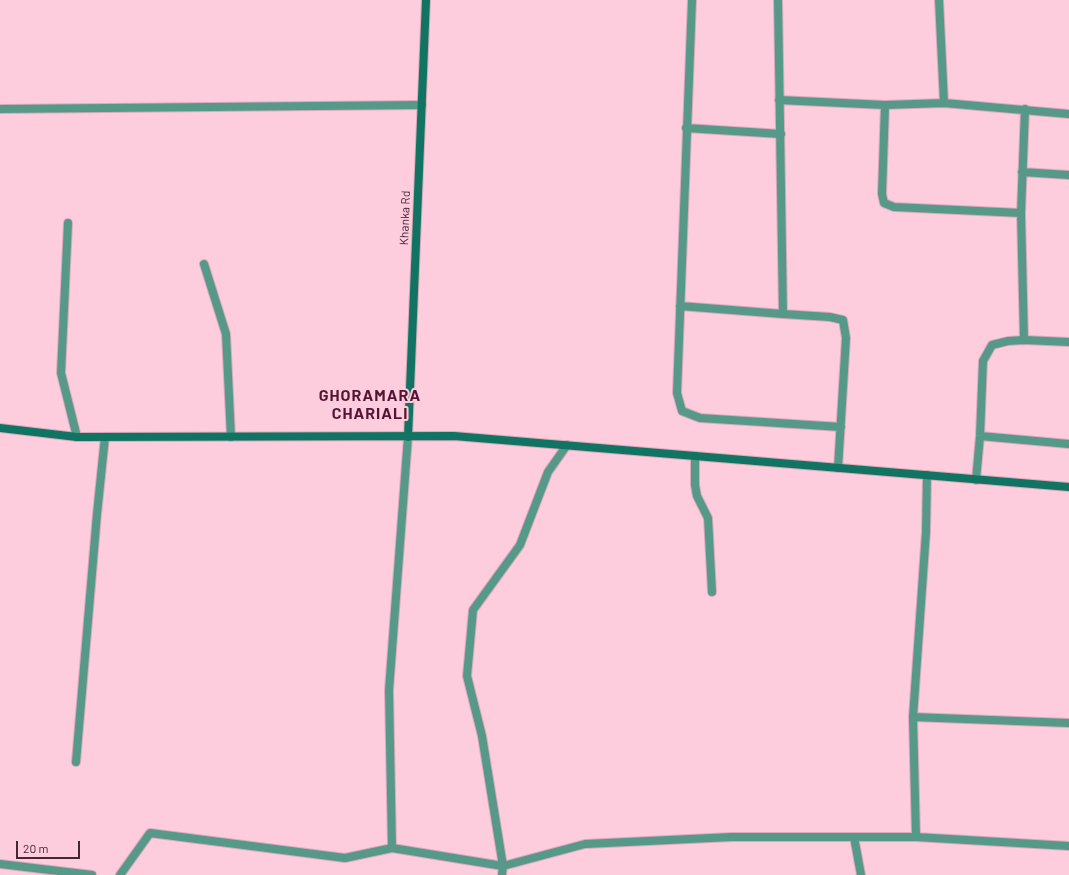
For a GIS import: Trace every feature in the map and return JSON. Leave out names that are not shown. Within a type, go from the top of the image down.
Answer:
[{"type":"street","name":"Khanka Rd","points":[[408,437],[426,0]]},
{"type":"street","points":[[692,0],[677,393],[682,411],[700,418],[841,427]]},
{"type":"street","points":[[778,0],[783,314]]},
{"type":"street","points":[[939,0],[944,104]]},
{"type":"street","points":[[779,100],[885,105],[944,104],[1025,109],[1069,114]]},
{"type":"street","points":[[0,109],[422,105]]},
{"type":"street","points":[[885,105],[882,194],[884,203],[894,207],[1021,213]]},
{"type":"street","points":[[1024,340],[1021,213],[1025,109]]},
{"type":"street","points":[[686,128],[781,134]]},
{"type":"street","points":[[1022,172],[1069,175]]},
{"type":"street","points":[[68,223],[61,373],[77,437]]},
{"type":"street","points":[[204,264],[226,334],[231,437]]},
{"type":"street","points":[[680,306],[830,317],[843,320],[846,338],[838,468]]},
{"type":"street","points":[[976,480],[980,436],[983,361],[992,345],[1008,341],[1024,340],[1069,342]]},
{"type":"street","points":[[0,428],[77,437],[454,436],[1069,487]]},
{"type":"street","points":[[980,436],[1069,444]]},
{"type":"street","points":[[76,762],[97,514],[106,437]]},
{"type":"street","points":[[392,848],[389,690],[408,437]]},
{"type":"street","points":[[502,875],[503,866],[482,736],[467,676],[474,610],[520,544],[548,472],[567,445]]},
{"type":"street","points":[[695,456],[695,485],[697,496],[709,521],[712,592]]},
{"type":"street","points":[[916,837],[913,718],[926,532],[927,475]]},
{"type":"street","points":[[913,718],[1069,723]]},
{"type":"street","points":[[120,875],[150,832],[345,858],[392,848],[503,866],[585,844],[732,837],[916,837],[1069,846]]},
{"type":"street","points":[[854,837],[861,875]]},
{"type":"street","points":[[0,864],[92,875]]},
{"type":"district","name":"GHORAMARA CHARIALI","points":[[370,405]]}]
